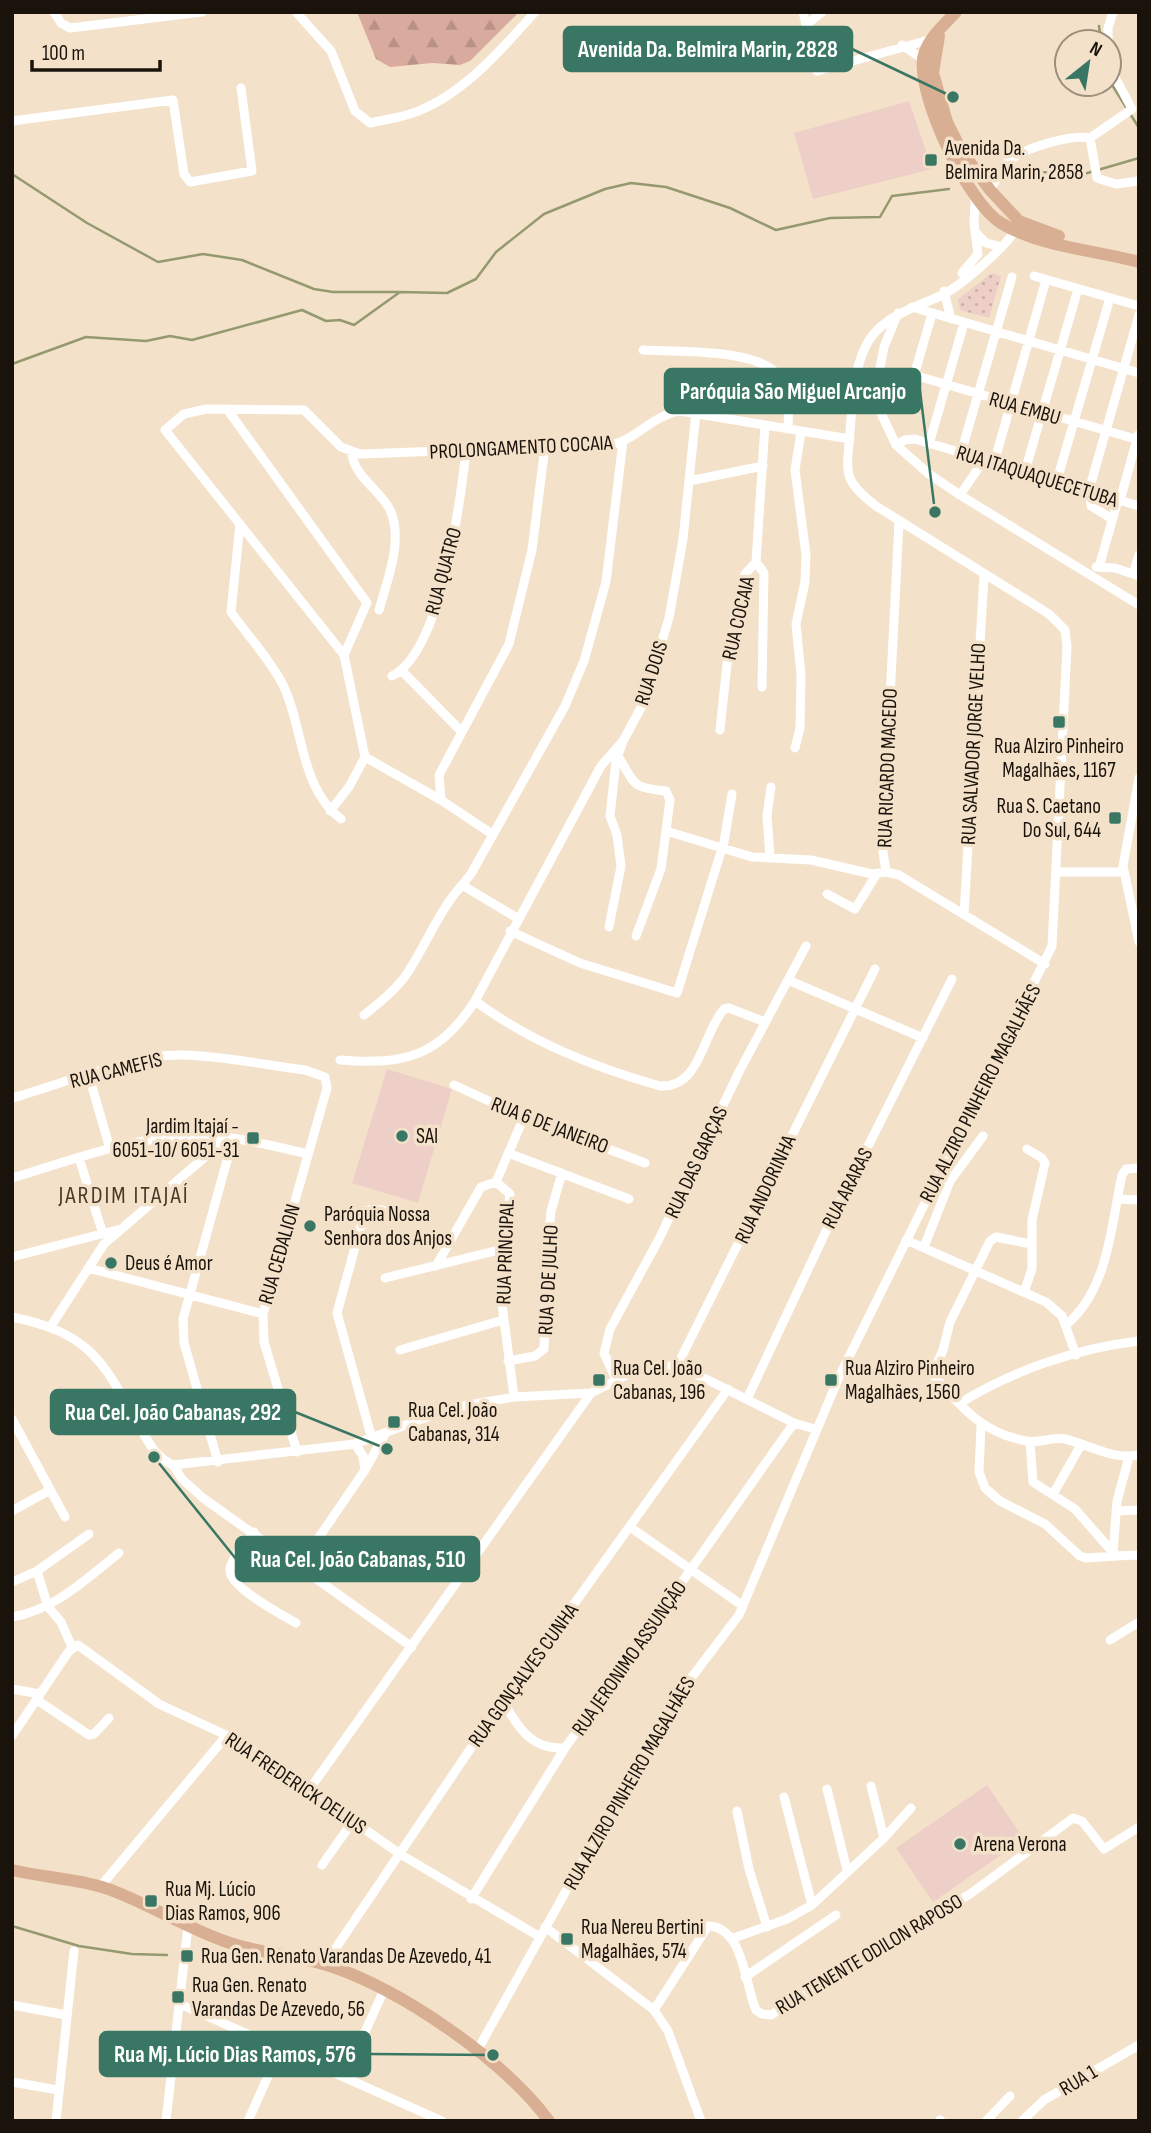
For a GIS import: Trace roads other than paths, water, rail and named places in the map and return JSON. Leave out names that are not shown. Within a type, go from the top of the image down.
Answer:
[{"type":"main road","points":[[957,12],[937,36],[923,59],[930,100],[957,167],[981,196],[1008,206],[1017,226]]},
{"type":"main road","points":[[937,36],[933,73],[947,122],[988,214],[1058,244],[1095,250],[1139,262]]},
{"type":"main road","points":[[12,1870],[100,1887],[188,1926],[248,1948],[325,1964],[384,1990],[477,2051],[517,2084],[549,2121]]},
{"type":"street","points":[[54,12],[61,23],[70,27],[139,17],[202,12]]},
{"type":"street","points":[[296,12],[331,51],[355,111],[370,123],[419,111],[447,95],[480,69],[535,12]]},
{"type":"street","points":[[803,12],[817,71],[937,36]]},
{"type":"street","points":[[806,25],[822,12]]},
{"type":"street","points":[[902,45],[923,59]]},
{"type":"street","points":[[12,121],[173,100],[184,174],[190,182],[241,175],[252,171],[241,88]]},
{"type":"street","points":[[981,196],[1003,167],[1017,156],[1079,135],[1090,138],[1122,117],[1130,110],[1123,94]]},
{"type":"street","points":[[1090,138],[1095,174],[1104,182],[1116,184],[1139,181]]},
{"type":"street","name":"RUA ALZIRO PINHEIRO MAGALHÃES","points":[[477,2051],[666,1711],[681,1688],[725,1636],[743,1606],[815,1429],[1052,946],[1058,872],[1068,635],[1049,614],[899,522],[852,486],[848,471],[855,385],[862,354],[874,333],[898,313],[932,299],[976,259],[978,246],[975,232],[981,196]]},
{"type":"street","points":[[951,319],[944,290],[1002,247],[1017,226]]},
{"type":"street","points":[[975,232],[986,243],[1002,247]]},
{"type":"street","points":[[1034,276],[1139,306]]},
{"type":"street","points":[[961,453],[1012,277]]},
{"type":"street","points":[[960,495],[989,461],[1011,403],[1046,280]]},
{"type":"street","points":[[1025,471],[1078,289]]},
{"type":"street","points":[[1057,480],[1110,298]]},
{"type":"street","points":[[912,307],[1139,373]]},
{"type":"street","points":[[898,313],[884,347],[877,384],[880,411],[896,445],[922,469],[960,495],[1139,605]]},
{"type":"street","name":"RUA EMBU","points":[[932,314],[915,372],[919,377],[1138,438]]},
{"type":"street","points":[[1112,519],[1091,506],[1088,490],[1139,315]]},
{"type":"street","points":[[929,444],[964,323]]},
{"type":"street","points":[[643,350],[736,357],[768,366],[784,386],[788,429]]},
{"type":"street","points":[[330,811],[349,787],[365,757],[344,655],[165,430],[184,414],[206,409],[304,410],[341,447],[352,453],[355,465],[391,512],[396,536],[379,610]]},
{"type":"street","points":[[227,409],[367,603],[344,655]]},
{"type":"street","name":"PROLONGAMENTO COCAIA","points":[[352,453],[466,452],[545,446],[601,446],[623,442],[656,418],[680,411],[849,439]]},
{"type":"street","name":"RUA DOIS","points":[[609,928],[621,866],[617,835],[610,816],[618,756],[643,704],[669,618],[696,413]]},
{"type":"street","name":"RUA COCAIA","points":[[720,730],[727,664],[745,575],[756,562],[765,425]]},
{"type":"street","points":[[795,748],[800,728],[801,675],[796,624],[805,582],[806,555],[795,470],[801,432]]},
{"type":"street","points":[[1099,567],[1138,438]]},
{"type":"street","name":"RUA ITAQUAQUECETUBA","points":[[896,445],[909,439],[929,444],[1139,506]]},
{"type":"street","points":[[364,1015],[385,999],[405,976],[435,920],[471,874],[565,706],[584,661],[606,582],[623,442]]},
{"type":"street","points":[[441,800],[440,771],[505,654],[520,610],[540,498],[545,446]]},
{"type":"street","name":"RUA QUATRO","points":[[402,671],[426,631],[440,594],[456,527],[466,452]]},
{"type":"street","points":[[689,481],[763,466]]},
{"type":"street","name":"RUA RICARDO MACEDO","points":[[899,522],[885,787],[883,852],[886,872],[899,875],[1045,964]]},
{"type":"street","points":[[240,524],[231,612],[282,682],[304,759],[330,811],[341,819]]},
{"type":"street","points":[[1084,570],[1099,567],[1136,575],[1139,555]]},
{"type":"street","points":[[756,562],[764,573],[762,687]]},
{"type":"street","name":"RUA SALVADOR JORGE VELHO","points":[[964,914],[984,575]]},
{"type":"street","points":[[392,676],[402,671],[461,731]]},
{"type":"street","points":[[340,1060],[381,1062],[420,1055],[438,1045],[475,1001],[510,931],[601,766],[623,741]]},
{"type":"street","points":[[618,756],[639,787],[669,793],[657,883],[636,936]]},
{"type":"street","points":[[365,757],[441,800],[492,834]]},
{"type":"street","points":[[1139,778],[1124,872],[1139,942]]},
{"type":"street","points":[[770,859],[767,816],[771,786]]},
{"type":"street","points":[[510,931],[580,963],[677,993],[722,848],[733,793]]},
{"type":"street","points":[[666,831],[739,854],[770,859],[811,860],[876,874],[886,872]]},
{"type":"street","points":[[1058,872],[1124,872]]},
{"type":"street","points":[[827,894],[855,909],[876,874]]},
{"type":"street","points":[[1127,886],[1138,882]]},
{"type":"street","points":[[461,885],[517,918]]},
{"type":"street","name":"RUA DAS GARÇAS","points":[[616,1379],[604,1353],[610,1329],[665,1227],[765,1022],[806,946]]},
{"type":"street","name":"RUA ANDORINHA","points":[[677,1366],[875,969]]},
{"type":"street","name":"RUA ARARAS","points":[[747,1399],[835,1212],[952,979]]},
{"type":"street","points":[[788,980],[854,1011],[923,1038]]},
{"type":"street","points":[[475,1001],[531,1037],[573,1057],[660,1086],[675,1086],[686,1078],[724,1009],[729,1008],[765,1022]]},
{"type":"street","name":"RUA CAMEFIS","points":[[12,1098],[157,1057],[182,1055],[305,1070]]},
{"type":"street","name":"RUA CEDALION","points":[[297,1452],[264,1342],[262,1314],[327,1082],[319,1073],[305,1070]]},
{"type":"street","points":[[89,1076],[110,1149]]},
{"type":"street","name":"RUA 6 DE JANEIRO","points":[[454,1085],[524,1117],[645,1163]]},
{"type":"street","name":"RUA PRINCIPAL","points":[[514,1397],[503,1320],[503,1249],[510,1194],[496,1182],[524,1117]]},
{"type":"street","points":[[12,1178],[110,1149],[187,1135],[230,1138],[308,1154]]},
{"type":"street","points":[[924,1247],[950,1181],[983,1136]]},
{"type":"street","points":[[51,1326],[104,1244],[230,1138]]},
{"type":"street","points":[[218,1462],[184,1343],[183,1319],[230,1138]]},
{"type":"street","points":[[1024,1292],[1032,1269],[1031,1220],[1045,1163],[1042,1158],[1027,1149]]},
{"type":"street","points":[[508,1153],[629,1199]]},
{"type":"street","points":[[79,1158],[102,1231]]},
{"type":"street","points":[[1066,1325],[1081,1307],[1102,1268],[1124,1172],[1139,1168]]},
{"type":"street","name":"RUA 9 DE JULHO","points":[[508,1361],[536,1356],[544,1349],[551,1211],[562,1173]]},
{"type":"street","points":[[436,1266],[481,1187],[496,1182]]},
{"type":"street","points":[[1118,1199],[1139,1200]]},
{"type":"street","points":[[372,1439],[338,1325],[338,1303],[356,1250],[365,1211],[374,1209],[414,1215]]},
{"type":"street","points":[[12,1257],[102,1231],[122,1229]]},
{"type":"street","points":[[1031,1244],[993,1238],[947,1328],[943,1350],[931,1372],[981,1426],[1030,1442],[1061,1438],[1134,1456],[1116,1511],[1114,1555]]},
{"type":"street","points":[[906,1240],[1054,1307],[1066,1325],[1076,1355]]},
{"type":"street","points":[[385,1278],[503,1249]]},
{"type":"street","points":[[88,1268],[262,1314]]},
{"type":"street","points":[[12,1317],[51,1326],[74,1337],[96,1355],[155,1452],[173,1465],[190,1488],[412,1647]]},
{"type":"street","points":[[400,1350],[503,1320]]},
{"type":"street","points":[[960,1403],[1004,1379],[1098,1348],[1139,1341]]},
{"type":"street","points":[[309,1790],[591,1393],[644,1368],[677,1366],[794,1423],[815,1429]]},
{"type":"street","name":"RUA GONÇALVES CUNHA","points":[[325,1964],[504,1703],[728,1389]]},
{"type":"street","points":[[173,1465],[218,1462],[355,1444],[451,1408],[514,1397],[591,1393]]},
{"type":"street","points":[[12,1419],[17,1437],[65,1517]]},
{"type":"street","name":"RUA JERONIMO ASSUNÇÃO","points":[[471,1899],[565,1748],[794,1423]]},
{"type":"street","points":[[981,1426],[980,1479],[992,1496],[1045,1524],[1080,1556],[1086,1558],[1139,1555]]},
{"type":"street","points":[[300,1565],[365,1470],[385,1434]]},
{"type":"street","points":[[1030,1442],[1032,1479],[1075,1509],[1114,1555]]},
{"type":"street","points":[[355,1444],[363,1456],[365,1470]]},
{"type":"street","points":[[1053,1493],[1081,1444]]},
{"type":"street","points":[[12,1511],[50,1490]]},
{"type":"street","points":[[1116,1511],[1139,1510]]},
{"type":"street","points":[[630,1527],[743,1606]]},
{"type":"street","points":[[254,1532],[230,1567],[231,1577],[242,1588],[296,1623]]},
{"type":"street","points":[[12,1582],[37,1571],[89,1534]]},
{"type":"street","points":[[12,1617],[34,1614],[48,1607],[119,1553]]},
{"type":"street","points":[[12,1736],[72,1647],[61,1622],[48,1607],[37,1571]]},
{"type":"street","points":[[1110,1640],[1139,1622]]},
{"type":"street","name":"RUA FREDERICK DELIUS","points":[[72,1647],[78,1645],[159,1704],[228,1735],[400,1854],[471,1899],[540,1937]]},
{"type":"street","points":[[12,1689],[38,1697],[89,1735],[94,1734],[109,1718]]},
{"type":"street","points":[[504,1703],[528,1737],[544,1747],[565,1748]]},
{"type":"street","points":[[100,1887],[228,1735]]},
{"type":"street","points":[[872,1786],[884,1838]]},
{"type":"street","points":[[827,1789],[847,1870]]},
{"type":"street","points":[[784,1797],[812,1905]]},
{"type":"street","points":[[654,2010],[705,1928],[714,1926],[731,1939],[767,1927],[812,1905],[884,1838],[911,1808]]},
{"type":"street","points":[[737,1811],[749,1869],[767,1927]]},
{"type":"street","name":"RUA TENENTE ODILON RAPOSO","points":[[731,1939],[756,2010],[766,2015],[775,2013],[970,1894],[1065,1824],[1079,1819],[1102,1848],[1110,1847],[1139,1827]]},
{"type":"street","points":[[322,1865],[353,1821]]},
{"type":"street","points":[[745,1977],[836,1915]]},
{"type":"street","points":[[166,2121],[188,1926]]},
{"type":"street","points":[[545,1927],[654,2010],[668,2031],[701,2121]]},
{"type":"street","points":[[56,2121],[74,1951]]},
{"type":"street","points":[[345,2076],[384,1990]]},
{"type":"street","points":[[178,2003],[442,2121]]},
{"type":"street","points":[[12,2005],[66,2015]]},
{"type":"street","name":"RUA 1","points":[[1022,2121],[1044,2100],[1139,2045]]},
{"type":"street","points":[[248,2121],[281,2047]]},
{"type":"street","points":[[12,2082],[58,2090]]},
{"type":"street","points":[[986,2121],[1010,2095]]},
{"type":"waterway","points":[[1120,98],[1139,128]]},
{"type":"waterway","points":[[1019,179],[1036,172],[1084,174],[1139,158]]},
{"type":"waterway","points":[[12,174],[87,223],[158,262],[203,254],[242,260],[314,289],[333,292],[400,292]]},
{"type":"waterway","points":[[12,364],[86,337],[146,341],[170,336],[192,340],[302,310],[326,321],[340,320],[354,325],[400,292],[447,293],[476,279],[496,252],[544,214],[605,189],[631,183],[666,187],[730,208],[776,230],[830,218],[880,217],[892,196],[949,189]]},
{"type":"waterway","points":[[12,1926],[79,1946],[132,1954],[167,1955]]},
{"type":"place","name":"Avenida Da. Belmira Marin, 2828","points":[[953,97]]},
{"type":"place","name":"Avenida Da. Belmira Marin, 2858","points":[[931,160]]},
{"type":"place","name":"Paróquia São Miguel Arcanjo","points":[[935,512]]},
{"type":"place","name":"Rua Alziro Pinheiro Magalhães, 1167","points":[[1059,722]]},
{"type":"place","name":"Rua S. Caetano Do Sul, 644","points":[[1115,818]]},
{"type":"place","name":"SAI","points":[[402,1136]]},
{"type":"place","name":"Jardim Itajaí - 6051-10/ 6051-31","points":[[253,1138]]},
{"type":"place","name":"Paróquia Nossa Senhora dos Anjos","points":[[310,1226]]},
{"type":"place","name":"Deus é Amor","points":[[111,1263]]},
{"type":"place","name":"Rua Cel. João Cabanas, 196","points":[[599,1380]]},
{"type":"place","name":"Rua Alziro Pinheiro Magalhães, 1560","points":[[831,1380]]},
{"type":"place","name":"Rua Cel. João Cabanas, 314","points":[[394,1422]]},
{"type":"place","name":"Rua Cel. João Cabanas, 292","points":[[387,1449]]},
{"type":"place","name":"Rua Cel. João Cabanas, 510","points":[[154,1457]]},
{"type":"place","name":"Arena Verona","points":[[960,1844]]},
{"type":"place","name":"Rua Mj. Lúcio Dias Ramos, 906","points":[[151,1901]]},
{"type":"place","name":"Rua Nereu Bertini Magalhães, 574","points":[[567,1939]]},
{"type":"place","name":"Rua Gen. Renato Varandas De Azevedo, 41","points":[[187,1956]]},
{"type":"place","name":"Rua Gen. Renato Varandas De Azevedo, 56","points":[[178,1997]]},
{"type":"place","name":"Rua Mj. Lúcio Dias Ramos, 576","points":[[493,2055]]},
{"type":"district","name":"JARDIM ITAJAÍ","points":[[124,1195]]}]
